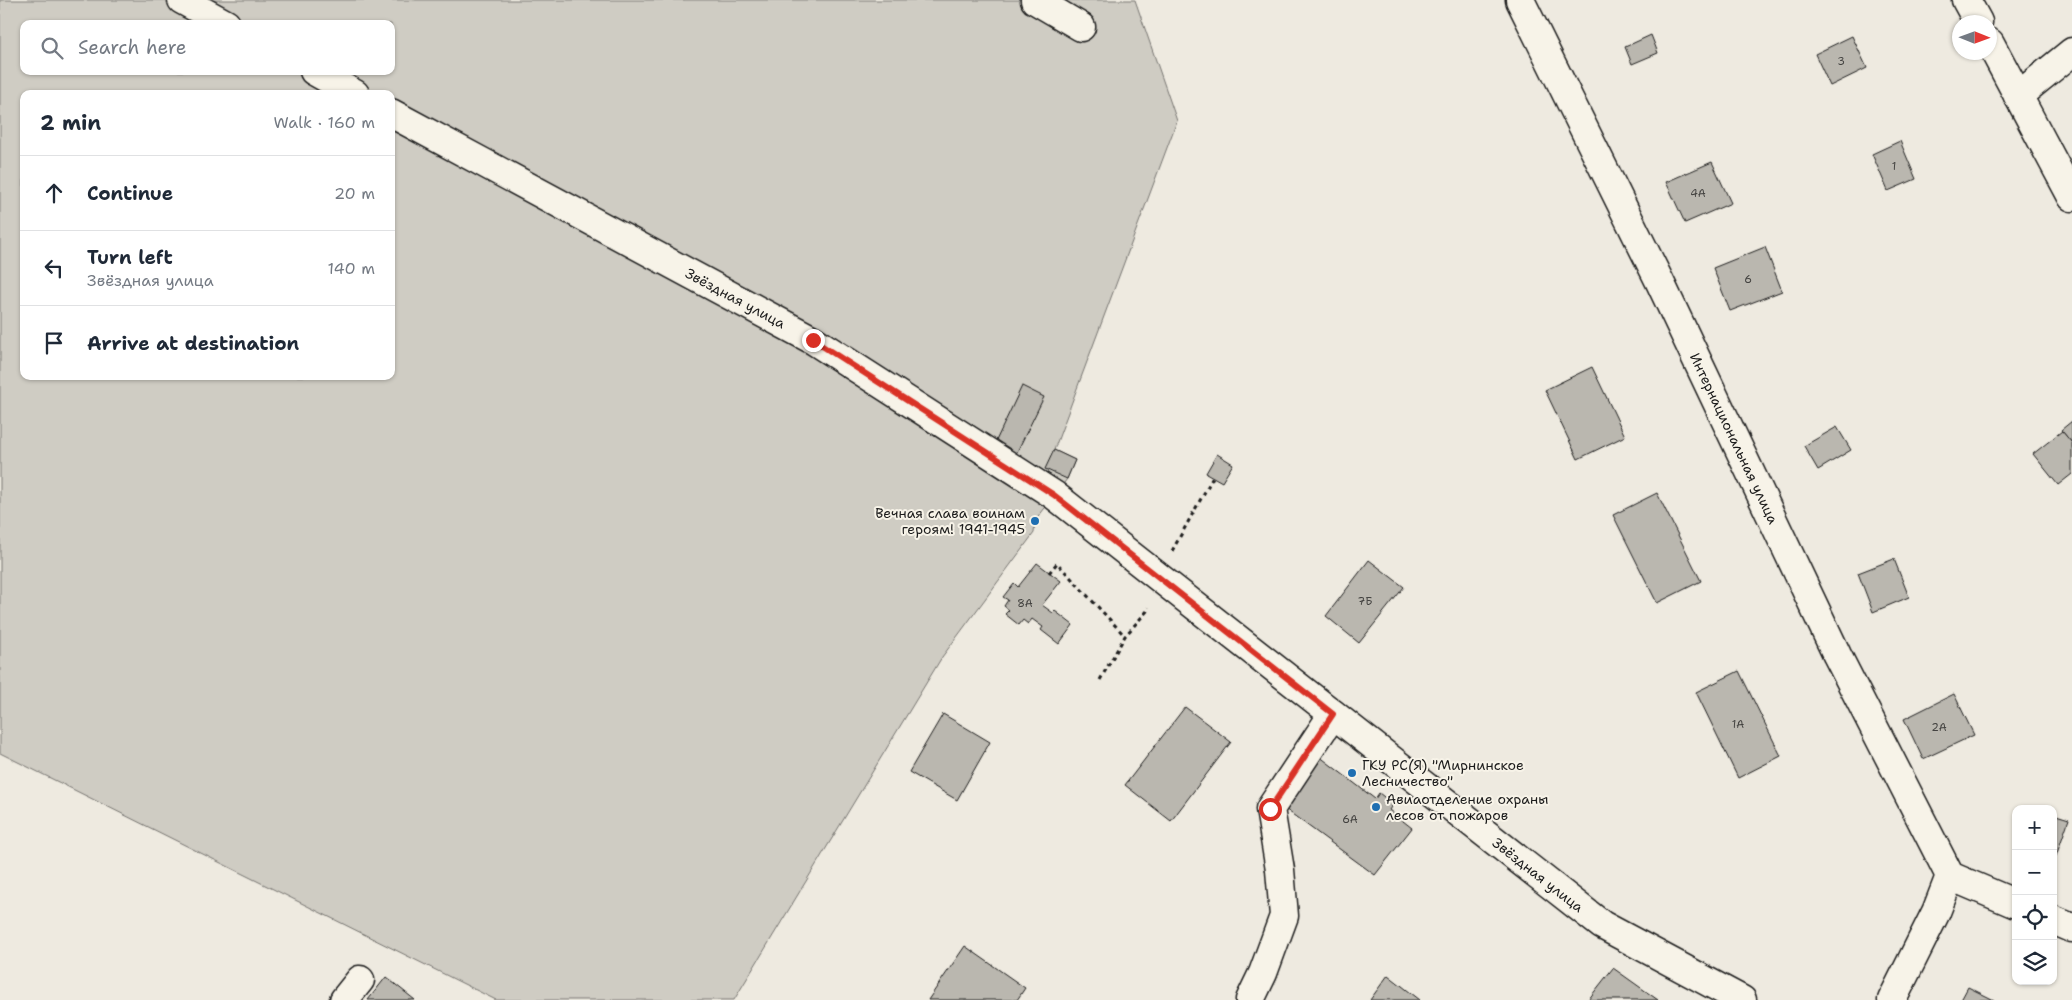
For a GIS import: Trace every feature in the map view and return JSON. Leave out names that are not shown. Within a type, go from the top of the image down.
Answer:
[{"type":"street","points":[[182,0],[219,20]]},
{"type":"street","points":[[1035,0],[1082,27]]},
{"type":"street","name":"Интернациональная улица","points":[[1520,0],[1659,280],[1837,655],[1950,876]]},
{"type":"street","points":[[1966,0],[1974,15]]},
{"type":"street","points":[[2018,96],[2072,52]]},
{"type":"street","points":[[1997,56],[2072,197]]},
{"type":"street","points":[[321,75],[349,90]]},
{"type":"street","name":"Звёздная улица","points":[[395,115],[813,340],[1054,495],[1602,925],[1742,1000]]},
{"type":"street","points":[[1250,1000],[1263,973],[1284,916],[1280,870],[1270,809],[1333,714]]},
{"type":"street","points":[[1892,1000],[1936,912],[1950,876],[2012,902]]},
{"type":"street","points":[[2057,922],[2072,928]]},
{"type":"path","points":[[1050,573],[1057,563],[1125,636]]},
{"type":"shaded area","points":[[0,0],[1135,0],[1177,121],[1054,450],[1075,460],[1067,479],[1035,521],[1034,533],[942,657],[734,1000],[496,1000],[0,753]]},
{"type":"building","points":[[1651,35],[1658,53],[1632,64],[1625,47]]},
{"type":"building","points":[[1852,36],[1867,68],[1830,86],[1815,54]]},
{"type":"building","points":[[1900,141],[1916,179],[1888,191],[1872,154]]},
{"type":"building","points":[[1712,162],[1731,203],[1685,223],[1666,182]]},
{"type":"building","points":[[1765,247],[1782,291],[1730,311],[1713,268]]},
{"type":"building","points":[[1592,367],[1625,436],[1578,459],[1545,390]]},
{"type":"building","points":[[1022,386],[1044,397],[1015,456],[994,445]]},
{"type":"building","points":[[2072,421],[2072,443],[2061,430]]},
{"type":"building","points":[[1837,427],[1851,450],[1818,470],[1804,446]]},
{"type":"building","points":[[2062,431],[2072,443],[2072,474],[2058,485],[2033,454]]},
{"type":"building","points":[[1054,450],[1075,460],[1067,479],[1045,469]]},
{"type":"building","points":[[1217,454],[1233,464],[1222,482],[1206,473]]},
{"type":"building","points":[[1657,493],[1701,581],[1657,603],[1613,515]]},
{"type":"building","points":[[1894,559],[1909,597],[1873,612],[1858,573]]},
{"type":"building","points":[[1369,560],[1404,587],[1359,643],[1326,616]]},
{"type":"building","points":[[1037,563],[1061,581],[1042,605],[1053,613],[1055,611],[1073,625],[1059,644],[1041,630],[1043,627],[1032,619],[1028,624],[1023,620],[1019,625],[1005,614],[1009,610],[1004,606],[1008,600],[1003,597],[1014,583],[1018,587]]},
{"type":"building","points":[[1739,671],[1781,756],[1738,778],[1696,692]]},
{"type":"building","points":[[1954,694],[1974,735],[1923,759],[1904,719]]},
{"type":"building","points":[[1185,707],[1231,742],[1171,821],[1125,785]]},
{"type":"building","points":[[943,714],[990,742],[957,800],[909,772]]},
{"type":"building","points":[[1319,756],[1375,799],[1379,793],[1393,804],[1389,810],[1412,828],[1375,875],[1281,806]]},
{"type":"building","points":[[2057,815],[2069,819],[2057,853]]},
{"type":"building","points":[[965,946],[1025,988],[1017,1000],[928,1000]]},
{"type":"building","points":[[1613,968],[1658,1000],[1588,1000]]},
{"type":"building","points":[[1388,975],[1420,1000],[1370,1000]]},
{"type":"building","points":[[386,977],[415,1000],[368,1000]]},
{"type":"building","points":[[1968,987],[1994,1000],[1961,1000]]},
{"type":"place","name":"Вечная слава воинам героям! 1941-1945","points":[[1035,521]]},
{"type":"place","name":"ГКУ РС(Я) \"Мирнинское Лесничество\"","points":[[1352,773]]},
{"type":"place","name":"Авиаотделение охраны лесов от пожаров","points":[[1376,807]]},
{"type":"route","points":[[813,340],[1054,495],[1333,714],[1270,809]]}]
